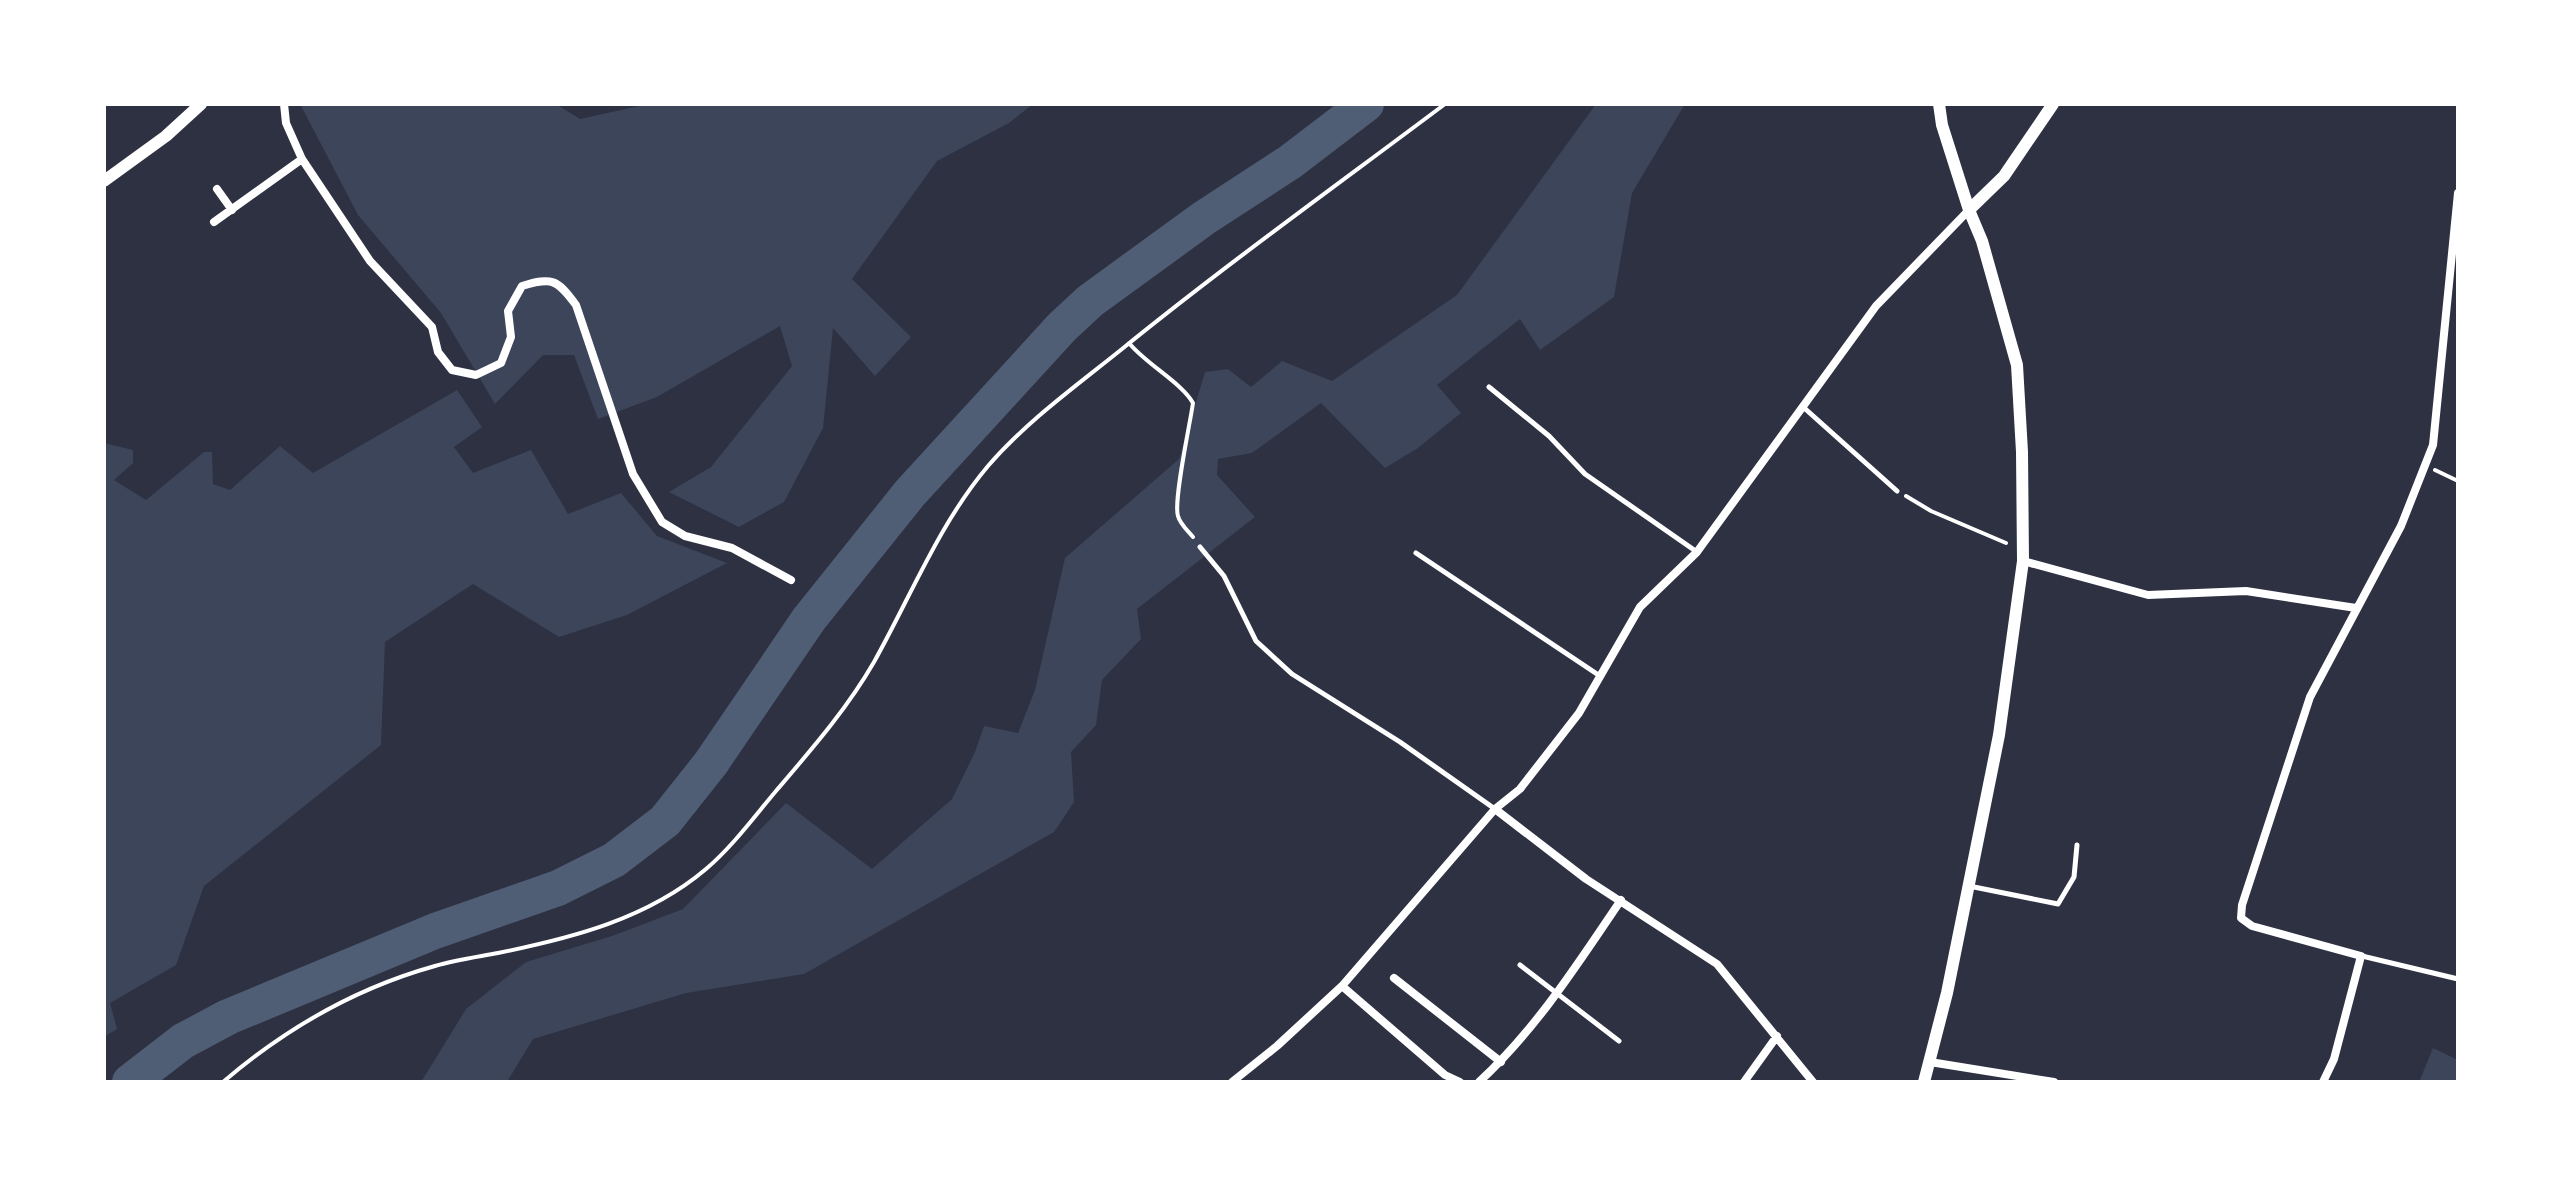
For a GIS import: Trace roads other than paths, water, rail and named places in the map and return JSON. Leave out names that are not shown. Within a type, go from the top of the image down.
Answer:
[{"type":"street","points":[[104,181],[166,136],[201,104]]},
{"type":"street","points":[[284,104],[286,123],[302,159],[370,261],[432,327],[438,352],[452,370],[476,375],[501,363],[511,337],[508,311],[522,286],[545,279],[562,286],[576,305],[633,474],[662,522],[685,536],[732,548],[791,580]]},
{"type":"street","points":[[1924,1082],[1999,735],[2023,555],[2017,365],[1982,241],[1942,125],[1939,104]]},
{"type":"street","points":[[1232,1082],[1277,1046],[1342,986],[1495,809],[1528,778],[1579,713],[1640,607],[1697,552],[1876,306],[2004,176],[2053,104]]},
{"type":"street","points":[[214,222],[302,159]]},
{"type":"street","points":[[217,189],[232,210]]},
{"type":"street","points":[[2323,1082],[2334,1059],[2361,956],[2252,926],[2241,918],[2242,905],[2310,697],[2401,526],[2433,445],[2458,193]]},
{"type":"street","points":[[2023,555],[2148,595],[2246,591],[2356,608]]},
{"type":"street","points":[[1495,809],[1586,879],[1717,964],[1813,1082]]},
{"type":"street","points":[[1479,1082],[1515,1049],[1621,900]]},
{"type":"street","points":[[1394,978],[1501,1062]]},
{"type":"street","points":[[1342,986],[1445,1075],[1460,1082]]},
{"type":"street","points":[[1744,1082],[1777,1036]]},
{"type":"street","points":[[1930,1062],[2051,1082]]},
{"type":"lane","points":[[1489,387],[1549,436],[1585,474],[1697,552]]},
{"type":"lane","points":[[1801,406],[1897,491]]},
{"type":"lane","points":[[1200,547],[1224,576],[1256,641],[1292,674],[1400,742],[1495,809]]},
{"type":"lane","points":[[1416,553],[1600,676]]},
{"type":"lane","points":[[1968,886],[2058,904],[2074,877],[2077,845]]},
{"type":"lane","points":[[2361,956],[2458,979]]},
{"type":"lane","points":[[1520,965],[1619,1041]]},
{"type":"waterway","points":[[130,1082],[183,1041],[228,1017],[435,931],[558,888],[614,860],[665,821],[711,763],[809,619],[910,493],[1062,327],[1090,301],[1204,218],[1290,162],[1366,104]]}]
